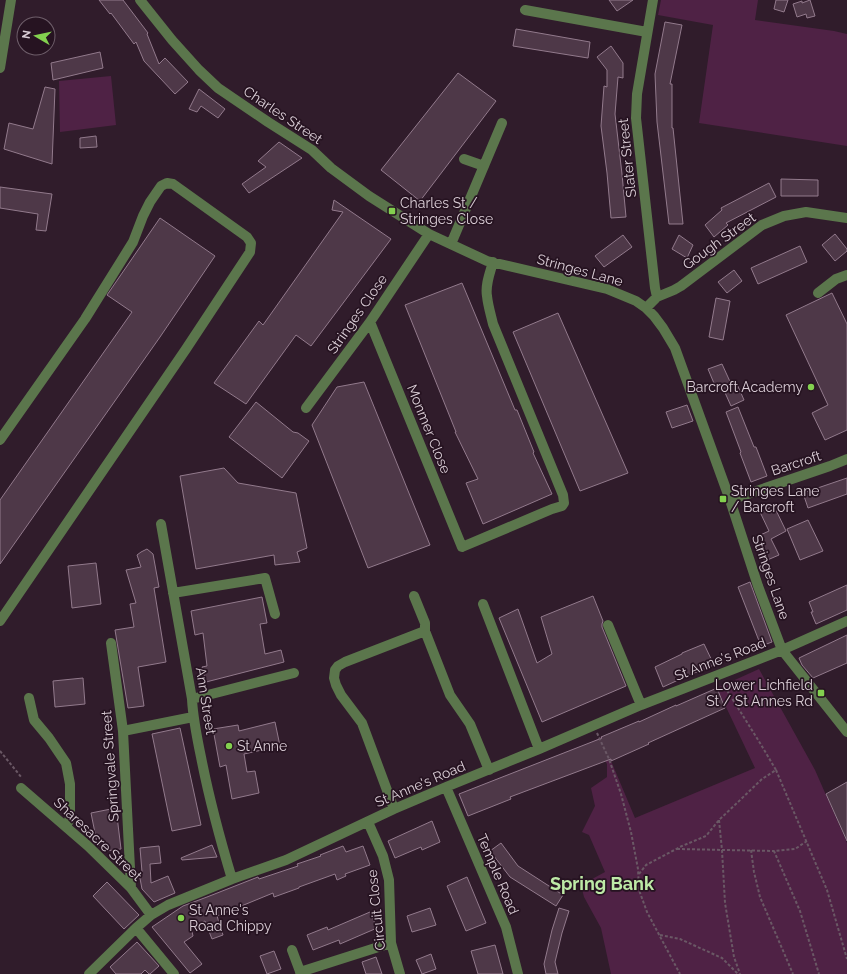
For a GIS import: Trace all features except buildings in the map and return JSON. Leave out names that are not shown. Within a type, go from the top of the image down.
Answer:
[{"type":"street","points":[[0,68],[3,28],[11,0]]},
{"type":"street","name":"Charles Street","points":[[140,0],[194,65],[218,88],[261,118],[312,150],[331,168],[369,196],[429,234]]},
{"type":"street","name":"Slater Street","points":[[652,0],[637,94],[636,118],[655,288],[658,297]]},
{"type":"street","points":[[524,10],[647,32]]},
{"type":"street","points":[[451,244],[502,123]]},
{"type":"street","points":[[464,159],[484,166]]},
{"type":"street","points":[[0,440],[85,319],[133,242],[143,216],[150,202],[161,186],[168,183],[173,184],[247,237],[251,243],[250,252],[186,349],[0,621]]},
{"type":"street","name":"Gough Street","points":[[658,297],[681,286],[762,225],[784,216],[806,212],[847,218]]},
{"type":"street","name":"Stringes Lane","points":[[429,234],[487,261],[607,289],[636,301],[654,316],[675,348],[730,500],[758,586],[782,650],[847,732]]},
{"type":"street","name":"Stringes Close","points":[[306,408],[370,322],[429,234]]},
{"type":"street","name":"Monmer Close","points":[[370,322],[462,547],[562,506],[564,503],[563,495],[493,324],[486,295],[488,279],[493,262]]},
{"type":"street","points":[[818,293],[840,277],[847,275]]},
{"type":"street","points":[[646,308],[658,297]]},
{"type":"street","name":"Barcroft","points":[[730,500],[847,459]]},
{"type":"street","name":"Ann Street","points":[[161,524],[192,699],[193,717],[207,789],[232,879]]},
{"type":"street","points":[[173,593],[265,578],[275,614]]},
{"type":"street","points":[[414,596],[425,623],[424,631],[450,695],[470,724],[489,770]]},
{"type":"street","points":[[483,604],[539,749]]},
{"type":"street","name":"St Anne's Road","points":[[89,974],[136,928],[151,915],[168,905],[232,879],[286,860],[394,809],[642,705],[782,650],[847,621]]},
{"type":"street","points":[[608,625],[642,705]]},
{"type":"street","points":[[394,809],[362,723],[340,695],[334,678],[335,670],[338,666],[345,662],[424,631]]},
{"type":"street","name":"Springvale Street","points":[[111,643],[123,731],[131,888]]},
{"type":"street","points":[[192,699],[294,673]]},
{"type":"street","points":[[29,698],[34,720],[49,738],[66,763],[70,784],[70,818],[66,827]]},
{"type":"street","points":[[123,731],[193,717]]},
{"type":"street","name":"Temple Road","points":[[446,787],[506,927],[518,974]]},
{"type":"street","name":"Sharesacre Street","points":[[21,788],[88,846],[131,888],[151,915]]},
{"type":"street","name":"Circuit Close","points":[[368,822],[383,856],[389,880],[391,943],[400,974]]},
{"type":"street","points":[[136,928],[174,974]]},
{"type":"street","points":[[292,950],[300,973],[391,943]]},
{"type":"path","points":[[717,675],[776,770],[827,890],[847,959]]},
{"type":"path","points":[[594,726],[621,794],[631,832],[639,890],[647,912],[680,974]]},
{"type":"path","points":[[0,751],[25,781],[21,788]]},
{"type":"path","points":[[638,874],[646,865],[706,836],[719,820],[762,779],[776,770]]},
{"type":"path","points":[[719,820],[725,903],[733,951],[739,974]]},
{"type":"path","points":[[677,849],[774,851],[795,849],[807,841]]},
{"type":"path","points":[[751,850],[760,897],[793,974]]},
{"type":"path","points":[[774,851],[800,911],[819,974]]},
{"type":"path","points":[[660,935],[680,939],[722,958],[739,974]]},
{"type":"shaded area","points":[[661,0],[758,0],[755,20],[847,34],[847,146],[699,123],[713,25],[658,15]]},
{"type":"shaded area","points":[[111,76],[116,125],[60,132],[59,81]]},
{"type":"shaded area","points":[[759,669],[815,770],[847,843],[847,974],[611,974],[601,928],[584,897],[581,885],[605,872],[589,835],[582,832],[595,806],[591,788],[607,777],[607,764],[594,741],[601,737],[635,818],[755,768],[717,688]]},
{"type":"place","name":"Charles St / Stringes Close","points":[[392,211]]},
{"type":"place","name":"Barcroft Academy","points":[[811,387]]},
{"type":"place","name":"Stringes Lane / Barcroft","points":[[723,499]]},
{"type":"place","name":"Lower Lichfield St / St Annes Rd","points":[[821,693]]},
{"type":"place","name":"St Anne","points":[[229,746]]},
{"type":"place","name":"St Anne's Road Chippy","points":[[181,918]]},
{"type":"district","name":"Spring Bank","points":[[602,884]]}]
